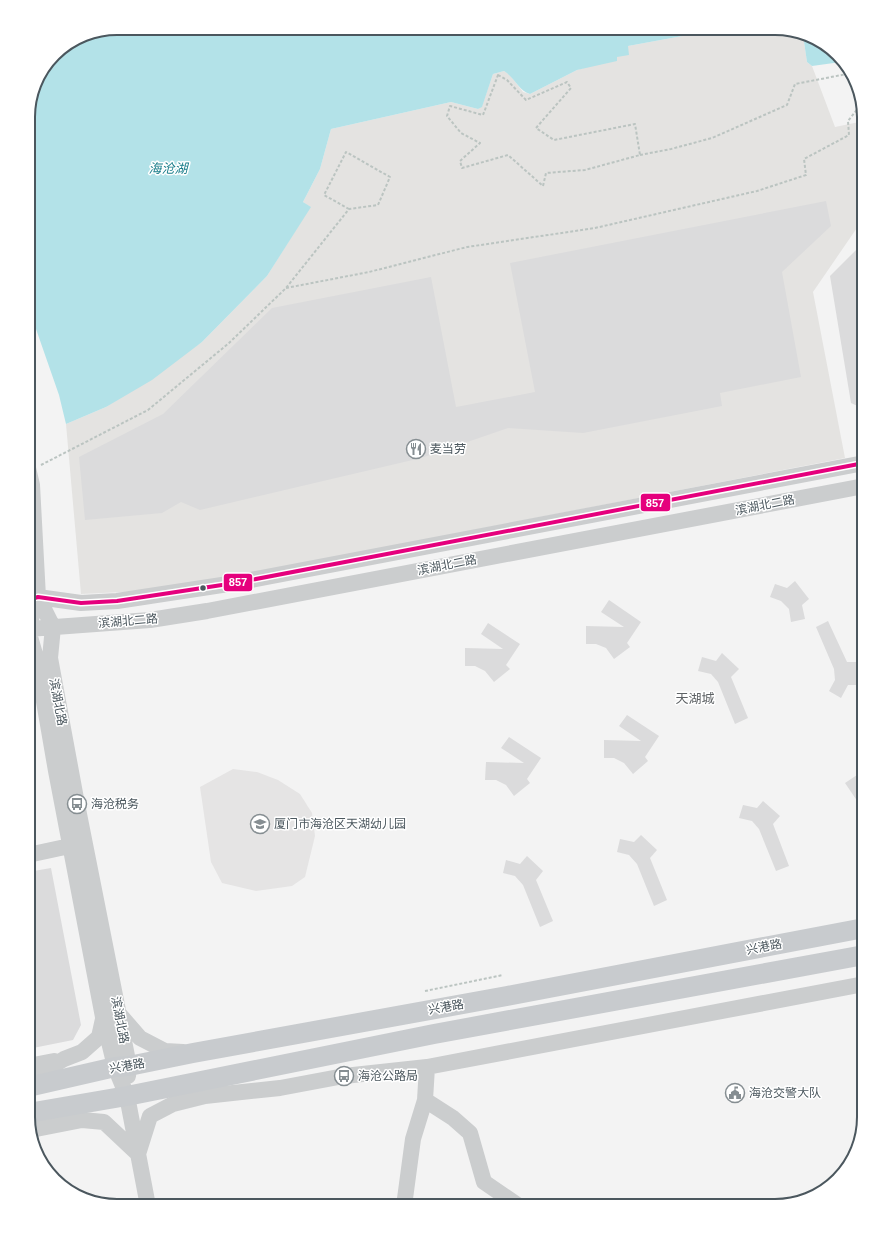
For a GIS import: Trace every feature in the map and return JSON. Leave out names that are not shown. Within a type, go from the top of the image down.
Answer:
[{"type":"main road","name":"兴港路","points":[[35,1086],[192,1053],[507,996],[857,929]]},
{"type":"main road","name":"兴港路","points":[[35,1112],[127,1096],[434,1034],[857,956]]},
{"type":"street","name":"滨湖北二路","points":[[35,598],[82,603],[117,601],[235,582],[857,464]]},
{"type":"street","name":"滨湖北二路","points":[[35,628],[150,620],[207,611],[857,487]]},
{"type":"street","name":"滨湖北路","points":[[35,601],[52,627],[50,658],[103,1017],[122,1067]]},
{"type":"street","name":"滨湖北路","points":[[35,654],[77,844],[119,1014],[122,1067],[147,1199]]},
{"type":"street","points":[[35,853],[77,844]]},
{"type":"street","points":[[833,990],[857,976]]},
{"type":"street","points":[[36,1129],[82,1120],[104,1122],[138,1154],[150,1116],[173,1104],[205,1096],[280,1088],[344,1076],[427,1067],[857,985]]},
{"type":"street","points":[[119,1014],[140,1038],[165,1051],[192,1053]]},
{"type":"street","points":[[35,1077],[64,1059],[82,1052],[98,1037],[103,1017]]},
{"type":"street","points":[[35,1065],[64,1059]]},
{"type":"street","points":[[405,1199],[413,1139],[425,1100],[427,1067]]},
{"type":"street","points":[[180,1085],[280,1088]]},
{"type":"street","points":[[425,1100],[453,1118],[470,1133],[484,1182],[508,1199]]},
{"type":"street","points":[[36,1125],[52,1126]]},
{"type":"path","points":[[640,155],[635,124],[554,140],[536,128],[571,88],[567,82],[526,100],[506,80],[498,76],[484,115],[450,106],[447,116],[461,133],[480,143],[460,161],[462,168],[508,155],[543,186],[546,174],[585,170],[712,138],[787,105],[795,84],[845,74]]},
{"type":"path","points":[[286,288],[369,272],[467,247],[595,228],[757,191],[806,175],[804,160],[849,134],[848,121],[856,110]]},
{"type":"path","points":[[35,475],[148,410],[229,343],[286,288],[348,209],[378,205],[390,176],[346,152],[324,195],[348,209]]},
{"type":"path","points":[[425,991],[503,975]]},
{"type":"shaded area","points":[[688,35],[780,35],[804,40],[807,62],[812,66],[835,127],[857,122],[857,228],[813,292],[845,458],[164,590],[81,594],[66,424],[106,407],[202,342],[267,276],[310,207],[303,202],[320,169],[331,129],[451,102],[478,109],[482,106],[493,74],[504,71],[510,75],[523,92],[530,94],[577,70],[617,57],[628,46]]},
{"type":"shaded area","name":"厦门市海沧区天湖幼儿园","points":[[233,769],[257,772],[278,780],[300,794],[312,813],[315,836],[305,877],[292,886],[256,891],[222,883],[211,862],[200,787]]},
{"type":"water","name":"海沧湖","points":[[117,35],[688,35],[628,46],[629,55],[617,57],[617,61],[577,70],[530,94],[522,90],[504,71],[493,74],[482,107],[478,109],[451,102],[331,129],[320,169],[303,202],[311,207],[267,276],[202,342],[152,380],[106,407],[66,424],[59,395],[36,329],[35,112],[41,86],[52,67],[63,55],[86,41]]},
{"type":"water","points":[[804,40],[825,52],[836,63],[812,66],[807,62]]},
{"type":"building","points":[[826,201],[831,226],[782,272],[801,377],[720,393],[722,406],[583,433],[508,428],[421,458],[200,510],[181,502],[162,513],[85,520],[79,457],[163,414],[272,308],[431,277],[456,407],[535,392],[510,263]]},
{"type":"building","points":[[857,249],[857,406],[851,403],[830,276]]},
{"type":"building","points":[[795,581],[809,599],[802,605],[805,619],[791,622],[789,609],[781,601],[770,597],[775,584],[787,588]]},
{"type":"building","points":[[609,600],[641,622],[627,643],[630,647],[614,659],[606,648],[596,644],[586,644],[586,626],[624,627],[601,612]]},
{"type":"building","points":[[828,621],[847,662],[857,662],[857,685],[848,685],[841,698],[829,691],[835,680],[834,669],[816,627]]},
{"type":"building","points":[[488,623],[520,644],[506,665],[510,669],[494,682],[485,671],[475,666],[465,666],[465,648],[503,649],[481,634]]},
{"type":"building","points":[[722,653],[739,669],[731,677],[748,718],[735,724],[718,682],[711,674],[698,671],[702,657],[716,661]]},
{"type":"building","points":[[627,715],[659,736],[645,757],[648,761],[633,774],[624,763],[614,758],[604,758],[604,740],[641,741],[619,726]]},
{"type":"building","points":[[509,737],[541,758],[527,779],[530,783],[514,796],[506,785],[496,780],[485,780],[486,762],[524,763],[501,748]]},
{"type":"building","points":[[857,775],[857,801],[845,783]]},
{"type":"building","points":[[763,801],[780,816],[773,824],[789,866],[776,871],[759,829],[752,821],[739,818],[743,805],[757,808]]},
{"type":"building","points":[[641,835],[657,850],[650,858],[667,900],[654,906],[637,864],[629,855],[617,852],[620,839],[634,842]]},
{"type":"building","points":[[527,856],[543,871],[536,880],[553,921],[540,927],[523,885],[515,876],[503,873],[506,860],[520,864]]},
{"type":"building","points":[[51,868],[81,1025],[73,1040],[35,1048],[35,871]]},
{"type":"transit line","name":"857","points":[[35,598],[38,597],[81,603],[117,601],[235,583],[857,464]]},
{"type":"place","name":"麦当劳","points":[[416,449]]},
{"type":"place","name":"海沧税务","points":[[77,804]]},
{"type":"place","name":"厦门市海沧区天湖幼儿园","points":[[260,824]]},
{"type":"place","name":"海沧公路局","points":[[344,1076]]},
{"type":"place","name":"海沧交警大队","points":[[735,1093]]},
{"type":"district","name":"天湖城","points":[[695,698]]}]
